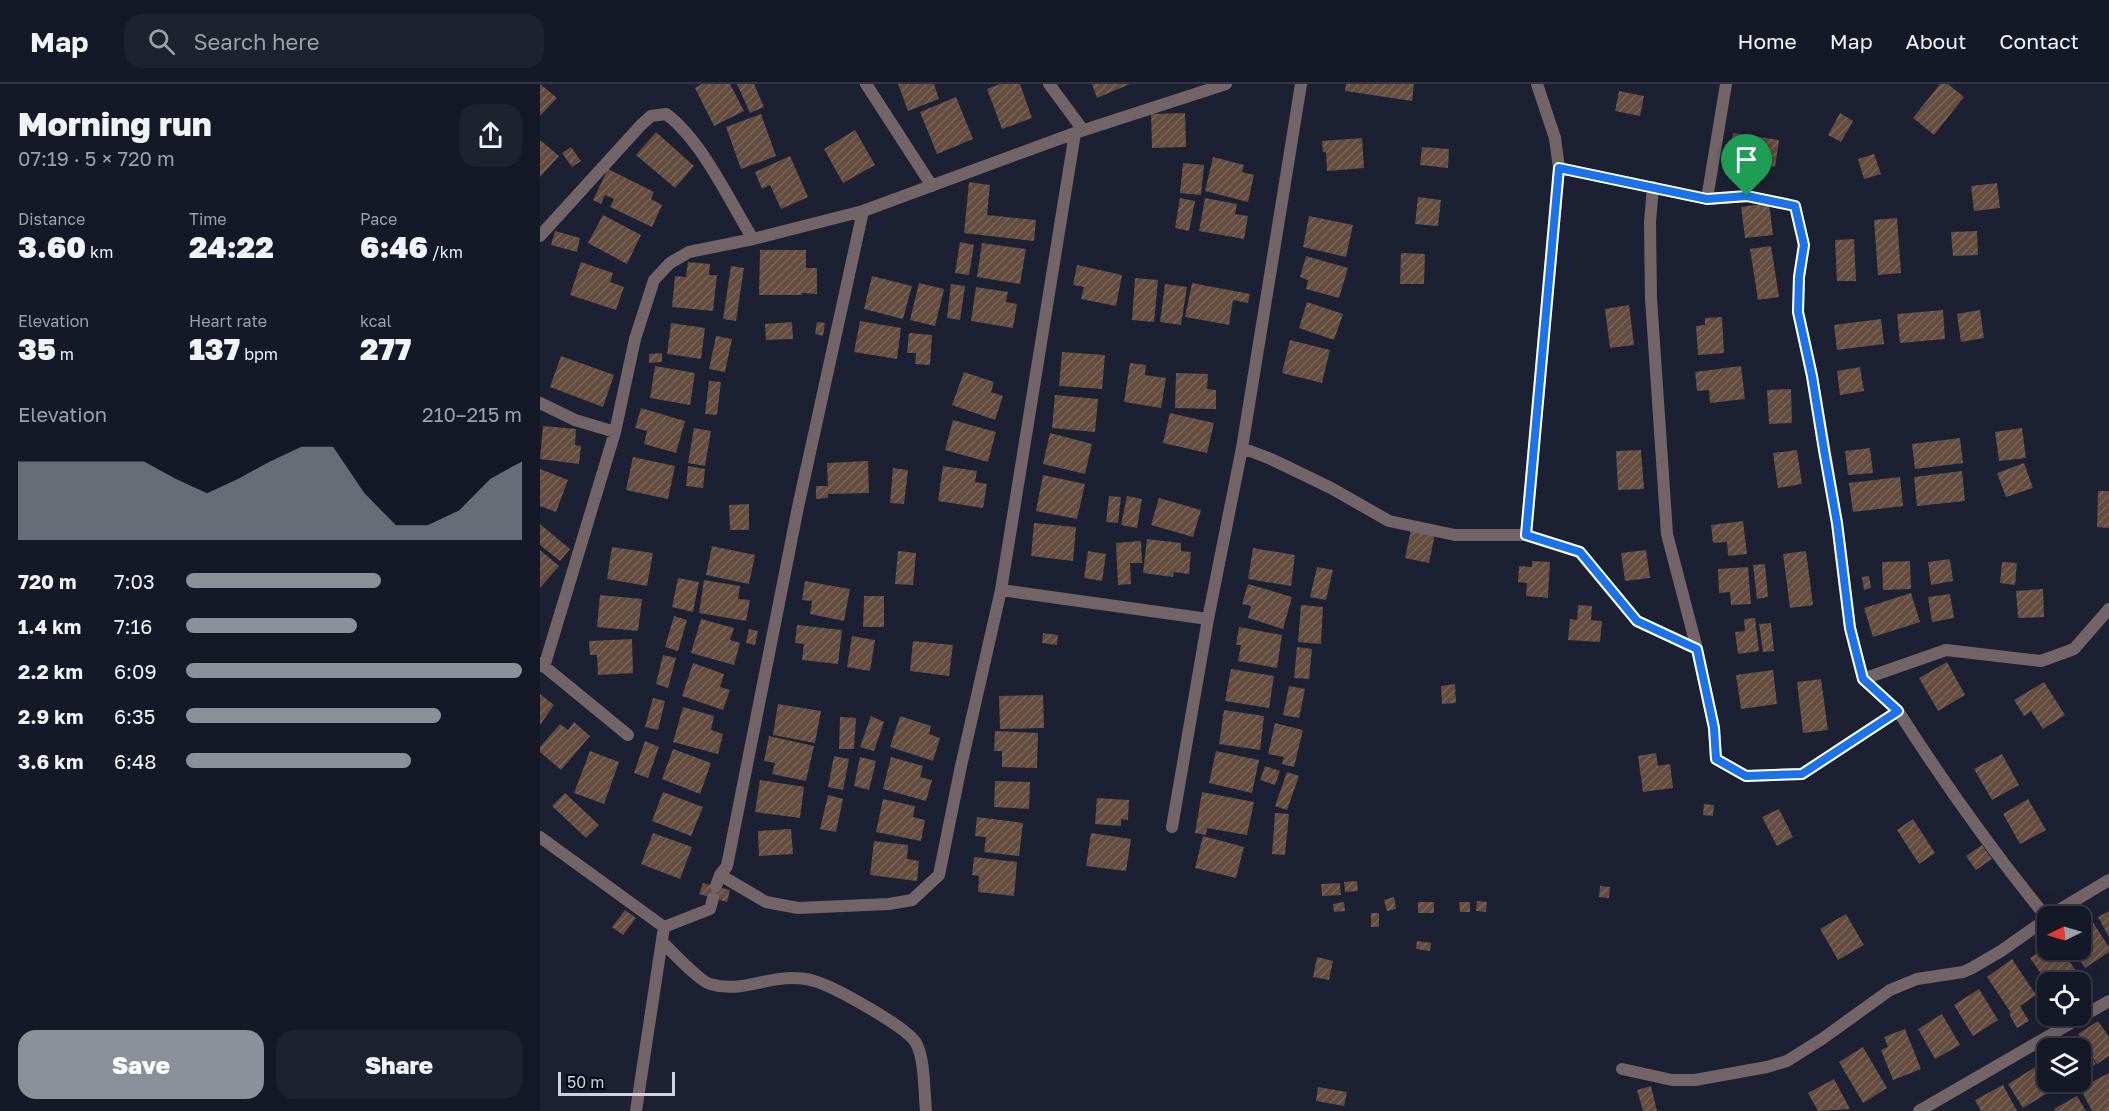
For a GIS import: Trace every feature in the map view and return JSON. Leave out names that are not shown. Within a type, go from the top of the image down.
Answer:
[{"type":"street","points":[[866,84],[932,186]]},
{"type":"street","points":[[716,886],[766,902],[798,908],[889,904],[912,900],[939,875],[1001,590],[1079,132],[1049,84]]},
{"type":"street","points":[[628,735],[542,665],[615,432],[635,339],[654,280],[670,263],[689,252],[753,239],[863,211],[1079,132],[1226,84]]},
{"type":"street","points":[[1172,827],[1208,619],[1242,448],[1301,84]]},
{"type":"street","points":[[1526,535],[1559,168],[1555,138],[1537,84]]},
{"type":"street","points":[[1707,199],[1726,84]]},
{"type":"street","points":[[540,236],[641,125],[651,116],[666,114],[676,121],[704,158],[753,239]]},
{"type":"street","points":[[1559,168],[1707,199],[1747,196],[1795,206],[1804,245],[1799,277],[1798,312],[1812,376],[1835,512],[1850,628],[1863,679],[1898,711],[2001,862],[2039,906]]},
{"type":"street","points":[[1653,187],[1650,222],[1651,298],[1667,534],[1697,649],[1714,728],[1716,759],[1746,776],[1802,774],[1898,711]]},
{"type":"street","points":[[664,927],[710,909],[716,886],[727,866],[798,507],[863,211]]},
{"type":"street","points":[[540,403],[575,420],[615,432]]},
{"type":"street","points":[[1242,448],[1271,459],[1331,488],[1389,521],[1455,535],[1526,535],[1580,552],[1637,621],[1697,649]]},
{"type":"street","points":[[1001,590],[1208,619]]},
{"type":"street","points":[[1863,679],[1946,650],[2041,661],[2074,649],[2109,609]]},
{"type":"street","points":[[540,837],[664,927]]},
{"type":"street","points":[[2066,906],[2109,880]]},
{"type":"street","points":[[1622,1070],[1672,1080],[1695,1080],[1767,1067],[1787,1061],[1890,990],[1917,979],[1963,972],[2001,951],[2037,925]]},
{"type":"street","points":[[636,1111],[664,927]]},
{"type":"street","points":[[662,942],[707,984],[739,988],[790,978],[812,980],[836,989],[865,1006],[910,1035],[916,1044],[920,1057],[926,1111]]},
{"type":"street","points":[[1919,1111],[2109,1001]]},
{"type":"building","points":[[540,84],[557,98],[540,116]]},
{"type":"building","points":[[702,84],[730,84],[744,111],[714,126],[695,88]]},
{"type":"building","points":[[737,84],[754,84],[764,107],[750,113]]},
{"type":"building","points":[[898,84],[934,84],[939,99],[908,111]]},
{"type":"building","points":[[1000,84],[1020,84],[1032,118],[1002,129],[987,89]]},
{"type":"building","points":[[1092,84],[1130,84],[1097,98]]},
{"type":"building","points":[[1346,84],[1414,84],[1412,101],[1345,91]]},
{"type":"building","points":[[1940,84],[1948,84],[1964,97],[1934,135],[1913,118]]},
{"type":"building","points":[[1619,91],[1644,96],[1640,116],[1615,111]]},
{"type":"building","points":[[956,97],[973,139],[937,154],[920,112]]},
{"type":"building","points":[[1185,113],[1186,147],[1152,148],[1151,114]]},
{"type":"building","points":[[1840,113],[1853,121],[1841,142],[1828,135]]},
{"type":"building","points":[[761,114],[776,156],[741,169],[726,127]]},
{"type":"building","points":[[855,130],[875,165],[843,183],[824,149]]},
{"type":"building","points":[[656,132],[694,166],[675,188],[636,155]]},
{"type":"building","points":[[1733,133],[1779,140],[1775,167],[1729,159]]},
{"type":"building","points":[[1362,138],[1364,168],[1327,171],[1326,152],[1323,152],[1322,141]]},
{"type":"building","points":[[540,140],[559,156],[540,177]]},
{"type":"building","points":[[571,147],[581,161],[572,167],[562,153]]},
{"type":"building","points":[[1422,147],[1449,149],[1448,168],[1420,165]]},
{"type":"building","points":[[1874,154],[1881,174],[1864,179],[1858,159]]},
{"type":"building","points":[[790,156],[808,197],[781,209],[770,185],[762,189],[755,172]]},
{"type":"building","points":[[1213,157],[1244,165],[1242,172],[1254,175],[1248,202],[1205,191]]},
{"type":"building","points":[[1183,163],[1204,165],[1201,195],[1180,193]]},
{"type":"building","points":[[608,169],[654,192],[651,199],[662,205],[652,227],[610,207],[614,199],[605,195],[601,204],[593,200]]},
{"type":"building","points":[[969,182],[990,185],[987,215],[1036,220],[1034,241],[964,233]]},
{"type":"building","points":[[1997,183],[2000,208],[1974,211],[1971,186]]},
{"type":"building","points":[[1418,197],[1441,200],[1438,226],[1415,224]]},
{"type":"building","points":[[1180,198],[1195,201],[1189,231],[1175,228]]},
{"type":"building","points":[[1205,198],[1237,204],[1235,214],[1248,216],[1244,239],[1199,231]]},
{"type":"building","points":[[1769,203],[1773,235],[1745,238],[1741,207]]},
{"type":"building","points":[[603,215],[641,235],[627,264],[588,243]]},
{"type":"building","points":[[1309,216],[1353,225],[1346,257],[1303,247]]},
{"type":"building","points":[[1897,218],[1901,273],[1878,275],[1874,220]]},
{"type":"building","points":[[555,231],[580,238],[577,252],[551,245]]},
{"type":"building","points":[[1977,231],[1978,255],[1953,256],[1951,232]]},
{"type":"building","points":[[1854,239],[1856,281],[1837,281],[1835,240]]},
{"type":"building","points":[[960,242],[974,245],[969,275],[955,273]]},
{"type":"building","points":[[982,243],[1026,249],[1020,284],[977,277]]},
{"type":"building","points":[[1771,246],[1779,297],[1758,300],[1750,249]]},
{"type":"building","points":[[760,250],[806,250],[806,268],[817,268],[817,294],[759,295]]},
{"type":"building","points":[[1401,253],[1425,254],[1424,284],[1400,284]]},
{"type":"building","points":[[1306,256],[1348,268],[1339,298],[1306,289],[1308,280],[1300,277]]},
{"type":"building","points":[[581,262],[613,273],[610,282],[624,287],[616,310],[570,295]]},
{"type":"building","points":[[688,262],[710,264],[709,275],[717,275],[713,311],[672,307],[675,276],[686,277]]},
{"type":"building","points":[[1077,265],[1122,275],[1116,306],[1081,299],[1084,287],[1073,285]]},
{"type":"building","points":[[731,266],[744,268],[736,321],[723,319]]},
{"type":"building","points":[[872,276],[912,286],[903,319],[864,309]]},
{"type":"building","points":[[1135,278],[1158,280],[1154,322],[1132,320]]},
{"type":"building","points":[[919,283],[944,289],[935,326],[910,320]]},
{"type":"building","points":[[1192,283],[1250,294],[1248,303],[1233,300],[1229,325],[1185,317]]},
{"type":"building","points":[[951,284],[965,286],[960,320],[947,318]]},
{"type":"building","points":[[1165,284],[1187,287],[1181,325],[1160,322]]},
{"type":"building","points":[[976,287],[1008,292],[1006,302],[1017,304],[1013,328],[971,321]]},
{"type":"building","points":[[1307,302],[1343,314],[1334,340],[1299,328]]},
{"type":"building","points":[[1629,305],[1634,345],[1610,348],[1605,309]]},
{"type":"building","points":[[1943,310],[1945,339],[1900,343],[1897,314]]},
{"type":"building","points":[[1980,310],[1984,338],[1961,342],[1957,314]]},
{"type":"building","points":[[1722,317],[1724,353],[1698,355],[1696,326],[1705,325],[1705,318]]},
{"type":"building","points":[[1881,319],[1884,344],[1837,350],[1834,325]]},
{"type":"building","points":[[860,321],[901,328],[897,359],[854,352]]},
{"type":"building","points":[[792,322],[793,339],[766,340],[765,324]]},
{"type":"building","points":[[817,322],[825,323],[823,336],[815,334]]},
{"type":"building","points":[[671,323],[705,328],[701,359],[667,354]]},
{"type":"building","points":[[909,333],[932,335],[930,365],[915,364],[916,353],[907,353]]},
{"type":"building","points":[[716,336],[732,339],[725,372],[709,369]]},
{"type":"building","points":[[1290,340],[1330,350],[1322,383],[1282,373]]},
{"type":"building","points":[[1062,352],[1105,355],[1102,389],[1059,386]]},
{"type":"building","points":[[662,353],[662,362],[649,363],[649,354]]},
{"type":"building","points":[[561,356],[614,375],[603,407],[550,387]]},
{"type":"building","points":[[1130,363],[1146,365],[1145,375],[1166,378],[1161,408],[1124,402]]},
{"type":"building","points":[[655,366],[695,373],[690,405],[650,398]]},
{"type":"building","points":[[1741,366],[1745,399],[1710,403],[1709,390],[1697,391],[1695,372]]},
{"type":"building","points":[[1860,367],[1864,391],[1840,395],[1837,371]]},
{"type":"building","points":[[964,372],[994,382],[991,392],[1003,396],[995,420],[952,405]]},
{"type":"building","points":[[1176,373],[1208,374],[1207,389],[1216,390],[1216,409],[1175,408]]},
{"type":"building","points":[[709,381],[721,382],[717,415],[705,414]]},
{"type":"building","points":[[1791,389],[1792,423],[1769,424],[1767,390]]},
{"type":"building","points":[[1055,395],[1098,399],[1095,432],[1052,428]]},
{"type":"building","points":[[641,408],[685,421],[676,453],[644,444],[647,431],[635,428]]},
{"type":"building","points":[[1170,413],[1214,423],[1207,453],[1163,443]]},
{"type":"building","points":[[953,420],[996,432],[988,462],[945,450]]},
{"type":"building","points":[[543,426],[576,429],[575,445],[581,446],[579,464],[540,459]]},
{"type":"building","points":[[694,428],[711,431],[705,466],[688,463]]},
{"type":"building","points":[[2022,428],[2026,458],[1999,461],[1995,432]]},
{"type":"building","points":[[1050,433],[1092,444],[1085,474],[1043,464]]},
{"type":"building","points":[[1960,438],[1963,463],[1915,469],[1912,444]]},
{"type":"building","points":[[1870,448],[1873,473],[1848,475],[1845,451]]},
{"type":"building","points":[[1641,450],[1644,489],[1618,490],[1616,451]]},
{"type":"building","points":[[1797,450],[1802,484],[1778,488],[1773,453]]},
{"type":"building","points":[[633,457],[675,466],[668,499],[626,490]]},
{"type":"building","points":[[868,461],[869,493],[828,494],[828,498],[816,499],[816,486],[828,486],[827,463]]},
{"type":"building","points":[[2024,463],[2033,488],[2006,497],[1997,473]]},
{"type":"building","points":[[688,466],[705,469],[703,488],[686,486]]},
{"type":"building","points":[[943,466],[977,471],[975,482],[987,484],[983,508],[938,501]]},
{"type":"building","points":[[893,468],[908,470],[904,504],[890,503]]},
{"type":"building","points":[[540,469],[568,480],[556,512],[540,506]]},
{"type":"building","points":[[1962,471],[1965,501],[1917,506],[1914,477]]},
{"type":"building","points":[[1043,475],[1085,484],[1077,519],[1036,511]]},
{"type":"building","points":[[1900,477],[1903,506],[1853,512],[1849,483]]},
{"type":"building","points":[[2098,491],[2109,491],[2109,528],[2097,527]]},
{"type":"building","points":[[1109,496],[1121,497],[1118,523],[1106,522]]},
{"type":"building","points":[[1127,496],[1142,499],[1137,528],[1121,525]]},
{"type":"building","points":[[1159,498],[1201,510],[1193,537],[1151,525]]},
{"type":"building","points":[[749,504],[749,530],[730,530],[729,505]]},
{"type":"building","points":[[1743,521],[1747,554],[1728,556],[1727,542],[1713,543],[1711,525]]},
{"type":"building","points":[[1034,523],[1076,527],[1073,561],[1031,556]]},
{"type":"building","points":[[540,524],[570,549],[560,561],[540,545]]},
{"type":"building","points":[[1411,529],[1435,534],[1429,563],[1405,558]]},
{"type":"building","points":[[1147,539],[1181,543],[1181,551],[1191,552],[1189,574],[1174,572],[1173,577],[1143,573]]},
{"type":"building","points":[[1141,541],[1142,563],[1130,563],[1131,584],[1118,585],[1116,543]]},
{"type":"building","points":[[712,546],[755,555],[749,584],[706,575]]},
{"type":"building","points":[[612,547],[653,553],[647,586],[607,579]]},
{"type":"building","points":[[1253,548],[1295,555],[1291,586],[1248,579]]},
{"type":"building","points":[[540,550],[559,566],[540,588]]},
{"type":"building","points":[[1646,550],[1650,578],[1625,581],[1621,553]]},
{"type":"building","points":[[898,551],[916,553],[913,585],[895,584]]},
{"type":"building","points":[[1088,551],[1106,554],[1102,581],[1084,578]]},
{"type":"building","points":[[1806,551],[1813,605],[1790,608],[1783,554]]},
{"type":"building","points":[[1950,559],[1953,581],[1931,585],[1928,562]]},
{"type":"building","points":[[1532,561],[1550,562],[1548,598],[1526,596],[1527,583],[1518,582],[1519,566],[1532,567]]},
{"type":"building","points":[[1910,561],[1911,589],[1883,590],[1882,562]]},
{"type":"building","points":[[2002,562],[2017,563],[2015,585],[2000,583]]},
{"type":"building","points":[[1765,564],[1768,597],[1757,599],[1753,565]]},
{"type":"building","points":[[1317,567],[1333,570],[1326,600],[1310,597]]},
{"type":"building","points":[[1748,567],[1751,604],[1731,605],[1730,592],[1719,593],[1718,569]]},
{"type":"building","points":[[1869,576],[1871,588],[1864,590],[1862,577]]},
{"type":"building","points":[[678,578],[699,582],[693,612],[672,607]]},
{"type":"building","points":[[704,580],[740,586],[738,599],[750,600],[746,621],[699,613]]},
{"type":"building","points":[[805,581],[850,589],[844,621],[810,614],[812,601],[802,600]]},
{"type":"building","points":[[1248,584],[1292,597],[1283,629],[1248,618],[1251,606],[1242,604]]},
{"type":"building","points":[[2043,589],[2044,617],[2018,618],[2016,591]]},
{"type":"building","points":[[1911,593],[1920,622],[1873,637],[1864,608]]},
{"type":"building","points":[[1950,594],[1954,618],[1932,622],[1928,597]]},
{"type":"building","points":[[600,595],[642,599],[638,631],[597,627]]},
{"type":"building","points":[[864,596],[884,596],[884,627],[863,627]]},
{"type":"building","points":[[1301,605],[1323,607],[1321,644],[1298,642]]},
{"type":"building","points":[[1578,605],[1592,606],[1591,620],[1602,621],[1600,642],[1568,640],[1570,619],[1577,620]]},
{"type":"building","points":[[674,616],[687,620],[678,651],[665,647]]},
{"type":"building","points":[[1755,618],[1759,651],[1738,654],[1735,632],[1745,631],[1744,619]]},
{"type":"building","points":[[701,619],[734,628],[730,640],[740,643],[734,665],[691,653]]},
{"type":"building","points":[[1771,623],[1774,651],[1763,652],[1759,624]]},
{"type":"building","points":[[797,625],[842,630],[838,664],[802,660],[804,644],[795,643]]},
{"type":"building","points":[[1239,627],[1282,635],[1277,668],[1238,661],[1241,645],[1236,645]]},
{"type":"building","points":[[749,629],[758,631],[755,645],[746,643]]},
{"type":"building","points":[[1043,633],[1058,635],[1057,645],[1042,643]]},
{"type":"building","points":[[852,636],[875,640],[870,671],[847,667]]},
{"type":"building","points":[[632,639],[633,673],[598,675],[597,655],[590,655],[589,641]]},
{"type":"building","points":[[913,641],[953,645],[949,676],[910,671]]},
{"type":"building","points":[[1297,647],[1312,649],[1309,679],[1294,678]]},
{"type":"building","points":[[663,655],[676,658],[668,688],[656,684]]},
{"type":"building","points":[[1947,662],[1965,695],[1938,711],[1919,678]]},
{"type":"building","points":[[693,663],[724,674],[720,687],[730,690],[723,710],[682,696]]},
{"type":"building","points":[[1231,669],[1274,676],[1269,708],[1225,701]]},
{"type":"building","points":[[1773,670],[1777,704],[1741,709],[1736,675]]},
{"type":"building","points":[[1821,679],[1828,730],[1803,733],[1797,682]]},
{"type":"building","points":[[2044,682],[2065,715],[2043,729],[2031,711],[2024,716],[2014,700]]},
{"type":"building","points":[[1455,684],[1456,703],[1442,704],[1441,686]]},
{"type":"building","points":[[1289,686],[1305,689],[1299,718],[1283,715]]},
{"type":"building","points":[[540,694],[554,705],[540,725]]},
{"type":"building","points":[[1043,695],[1044,728],[1000,729],[999,696]]},
{"type":"building","points":[[653,698],[665,701],[658,730],[645,727]]},
{"type":"building","points":[[778,704],[821,711],[815,743],[773,735]]},
{"type":"building","points":[[683,707],[714,716],[711,730],[723,734],[718,754],[673,742]]},
{"type":"building","points":[[1224,710],[1264,716],[1260,750],[1219,744]]},
{"type":"building","points":[[871,716],[884,722],[874,751],[860,747]]},
{"type":"building","points":[[900,716],[931,726],[929,734],[940,738],[933,761],[890,747]]},
{"type":"building","points":[[840,717],[856,718],[854,749],[839,749]]},
{"type":"building","points":[[574,722],[590,736],[561,770],[540,752],[540,747],[560,724],[568,730]]},
{"type":"building","points":[[1275,723],[1303,730],[1294,767],[1282,764],[1284,757],[1268,754]]},
{"type":"building","points":[[995,731],[1038,733],[1037,768],[1002,767],[1002,751],[994,751]]},
{"type":"building","points":[[769,736],[814,746],[806,781],[772,774],[775,763],[764,761]]},
{"type":"building","points":[[645,741],[659,747],[648,778],[634,773]]},
{"type":"building","points":[[673,749],[711,763],[700,794],[662,779]]},
{"type":"building","points":[[590,751],[619,762],[604,804],[574,793]]},
{"type":"building","points":[[1216,751],[1259,760],[1252,793],[1209,783]]},
{"type":"building","points":[[1656,753],[1658,766],[1670,764],[1673,788],[1643,792],[1638,756]]},
{"type":"building","points":[[2002,754],[2019,785],[1992,800],[1974,769]]},
{"type":"building","points":[[834,756],[849,759],[843,790],[828,787]]},
{"type":"building","points":[[860,757],[876,761],[869,790],[854,786]]},
{"type":"building","points":[[891,757],[923,766],[920,777],[932,780],[926,801],[883,789]]},
{"type":"building","points":[[1265,766],[1280,771],[1275,785],[1260,780]]},
{"type":"building","points":[[1287,772],[1299,776],[1287,810],[1275,806]]},
{"type":"building","points":[[760,780],[804,787],[800,818],[755,812]]},
{"type":"building","points":[[995,781],[1030,782],[1029,809],[994,807]]},
{"type":"building","points":[[663,792],[703,807],[691,836],[652,821]]},
{"type":"building","points":[[1202,792],[1254,802],[1247,835],[1207,828],[1206,835],[1195,833]]},
{"type":"building","points":[[565,793],[599,825],[586,838],[552,806]]},
{"type":"building","points":[[828,795],[843,799],[836,832],[820,829]]},
{"type":"building","points":[[1097,798],[1129,800],[1128,820],[1121,819],[1121,826],[1095,824]]},
{"type":"building","points":[[883,799],[915,806],[913,817],[925,820],[921,841],[876,832]]},
{"type":"building","points":[[2028,799],[2046,830],[2020,844],[2003,814]]},
{"type":"building","points":[[1704,804],[1714,805],[1713,816],[1703,815]]},
{"type":"building","points":[[1779,809],[1793,837],[1777,846],[1762,817]]},
{"type":"building","points":[[1275,813],[1289,814],[1285,855],[1272,854]]},
{"type":"building","points":[[977,817],[1023,823],[1019,856],[984,852],[986,837],[975,836]]},
{"type":"building","points":[[1913,819],[1935,853],[1919,864],[1897,830]]},
{"type":"building","points":[[791,829],[793,854],[759,856],[758,831]]},
{"type":"building","points":[[653,833],[692,847],[680,879],[641,864]]},
{"type":"building","points":[[1091,833],[1131,839],[1126,871],[1086,866]]},
{"type":"building","points":[[1203,836],[1244,847],[1236,878],[1195,868]]},
{"type":"building","points":[[874,841],[908,845],[907,859],[919,861],[917,881],[870,875]]},
{"type":"building","points":[[1982,845],[1992,859],[1976,870],[1966,856]]},
{"type":"building","points":[[974,857],[1017,862],[1014,896],[978,892],[979,876],[972,875]]},
{"type":"building","points":[[1357,881],[1358,891],[1345,892],[1344,882]]},
{"type":"building","points":[[703,883],[730,890],[727,902],[699,894]]},
{"type":"building","points":[[1340,883],[1341,895],[1322,896],[1321,884]]},
{"type":"building","points":[[1600,886],[1610,887],[1609,898],[1599,897]]},
{"type":"building","points":[[1394,897],[1396,909],[1387,911],[1384,900]]},
{"type":"building","points":[[1477,901],[1487,902],[1486,912],[1476,911]]},
{"type":"building","points":[[1344,902],[1345,911],[1334,912],[1333,904]]},
{"type":"building","points":[[1418,902],[1434,902],[1434,913],[1418,913]]},
{"type":"building","points":[[1459,902],[1470,902],[1470,912],[1460,912]]},
{"type":"building","points":[[625,910],[636,918],[623,935],[612,927]]},
{"type":"building","points":[[2109,911],[2109,937],[2098,917]]},
{"type":"building","points":[[1371,913],[1379,913],[1379,927],[1371,927]]},
{"type":"building","points":[[1846,914],[1864,945],[1838,960],[1820,929]]},
{"type":"building","points":[[2091,922],[2109,947],[2109,952],[2085,968],[2080,960],[2091,960]]},
{"type":"building","points":[[1417,941],[1431,943],[1430,951],[1416,949]]},
{"type":"building","points":[[2037,953],[2037,960],[2069,960],[2076,971],[2040,972],[2030,958]]},
{"type":"building","points":[[1317,957],[1333,961],[1329,980],[1313,977]]},
{"type":"building","points":[[2012,959],[2036,995],[2020,1006],[2029,1021],[2017,1028],[2009,1014],[2011,1013],[1987,977]]},
{"type":"building","points":[[1979,989],[1998,1020],[1973,1036],[1954,1005]]},
{"type":"building","points":[[1942,1014],[1960,1045],[1935,1059],[1918,1029]]},
{"type":"building","points":[[2098,1021],[2109,1037],[2109,1056],[2097,1064],[2091,1055],[2091,1038],[2081,1038],[2078,1034]]},
{"type":"building","points":[[1905,1029],[1921,1069],[1893,1080],[1881,1050],[1888,1047],[1884,1037]]},
{"type":"building","points":[[1863,1047],[1887,1088],[1863,1103],[1839,1062]]},
{"type":"building","points":[[2091,1057],[2096,1064],[2091,1067]]},
{"type":"building","points":[[2037,1066],[2037,1092],[2049,1092],[2023,1108],[2008,1084]]},
{"type":"building","points":[[2109,1073],[2109,1111],[2092,1111],[2082,1092],[2091,1092],[2091,1082]]},
{"type":"building","points":[[1834,1079],[1850,1109],[1818,1111],[1808,1093]]},
{"type":"building","points":[[2003,1085],[2017,1111],[1981,1111],[1975,1100]]},
{"type":"building","points":[[1651,1086],[1657,1111],[1643,1111],[1637,1090]]},
{"type":"building","points":[[1318,1087],[1347,1092],[1344,1106],[1316,1101]]},
{"type":"building","points":[[2077,1096],[2086,1111],[2055,1111],[2054,1109]]},
{"type":"route","points":[[1559,168],[1707,199],[1747,196],[1795,206],[1804,245],[1799,277],[1798,312],[1812,376],[1837,523],[1850,628],[1863,679],[1898,711],[1802,774],[1746,776],[1716,759],[1714,728],[1697,649],[1637,621],[1580,552],[1526,535],[1559,168]]}]
